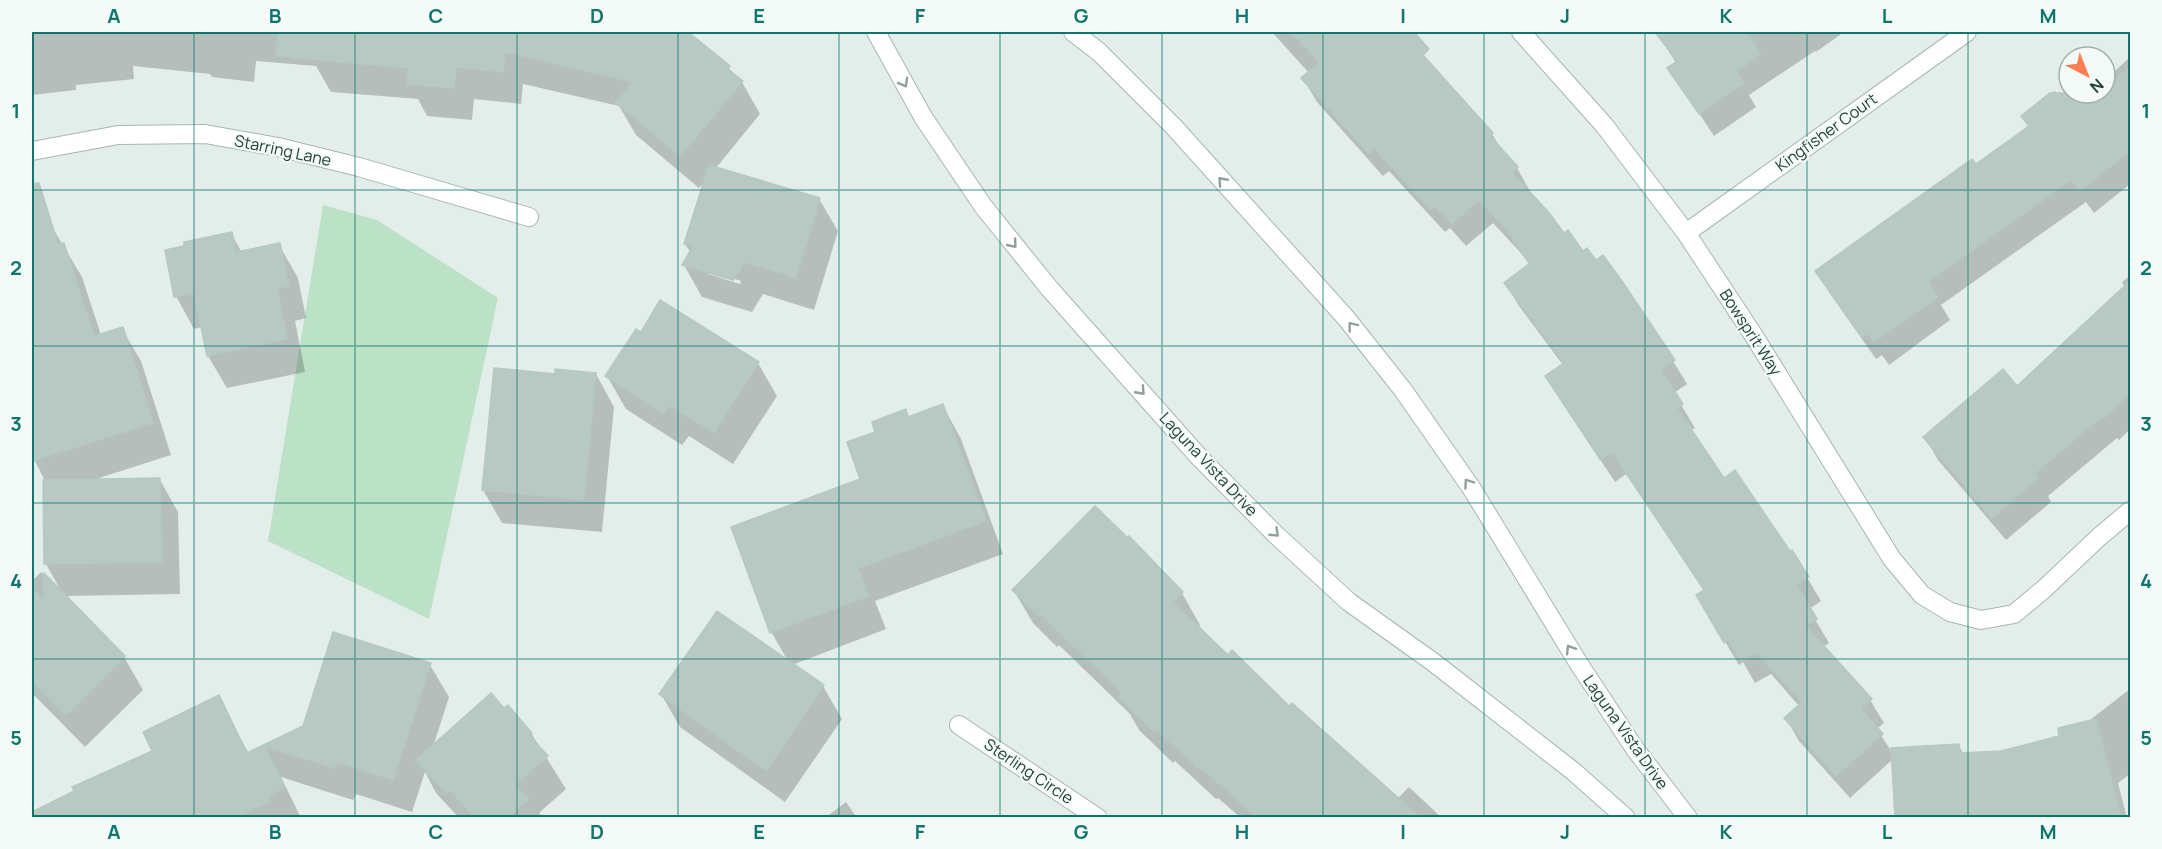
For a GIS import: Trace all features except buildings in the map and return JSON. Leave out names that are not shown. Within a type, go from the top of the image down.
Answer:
[{"type":"street","name":"Laguna Vista Drive","points":[[876,32],[923,117],[983,206],[1049,288],[1199,457],[1276,535],[1349,602],[1433,662],[1573,771],[1626,818]]},
{"type":"street","name":"Laguna Vista Drive","points":[[1073,32],[1099,52],[1174,127],[1346,318],[1403,390],[1472,489],[1579,664],[1635,749],[1688,818]]},
{"type":"street","name":"Bowsprit Way","points":[[1521,32],[1604,125],[1686,232],[1755,336],[1892,559],[1922,595],[1950,612],[1981,620],[2014,614],[2130,512]]},
{"type":"street","name":"Kingfisher Court","points":[[1686,232],[1967,32]]},
{"type":"street","name":"Starring Lane","points":[[32,152],[118,135],[205,134],[290,150],[359,167],[529,217]]},
{"type":"street","name":"Sterling Circle","points":[[959,725],[1098,818]]},
{"type":"green space","points":[[323,205],[377,220],[498,298],[429,619],[268,541]]}]
